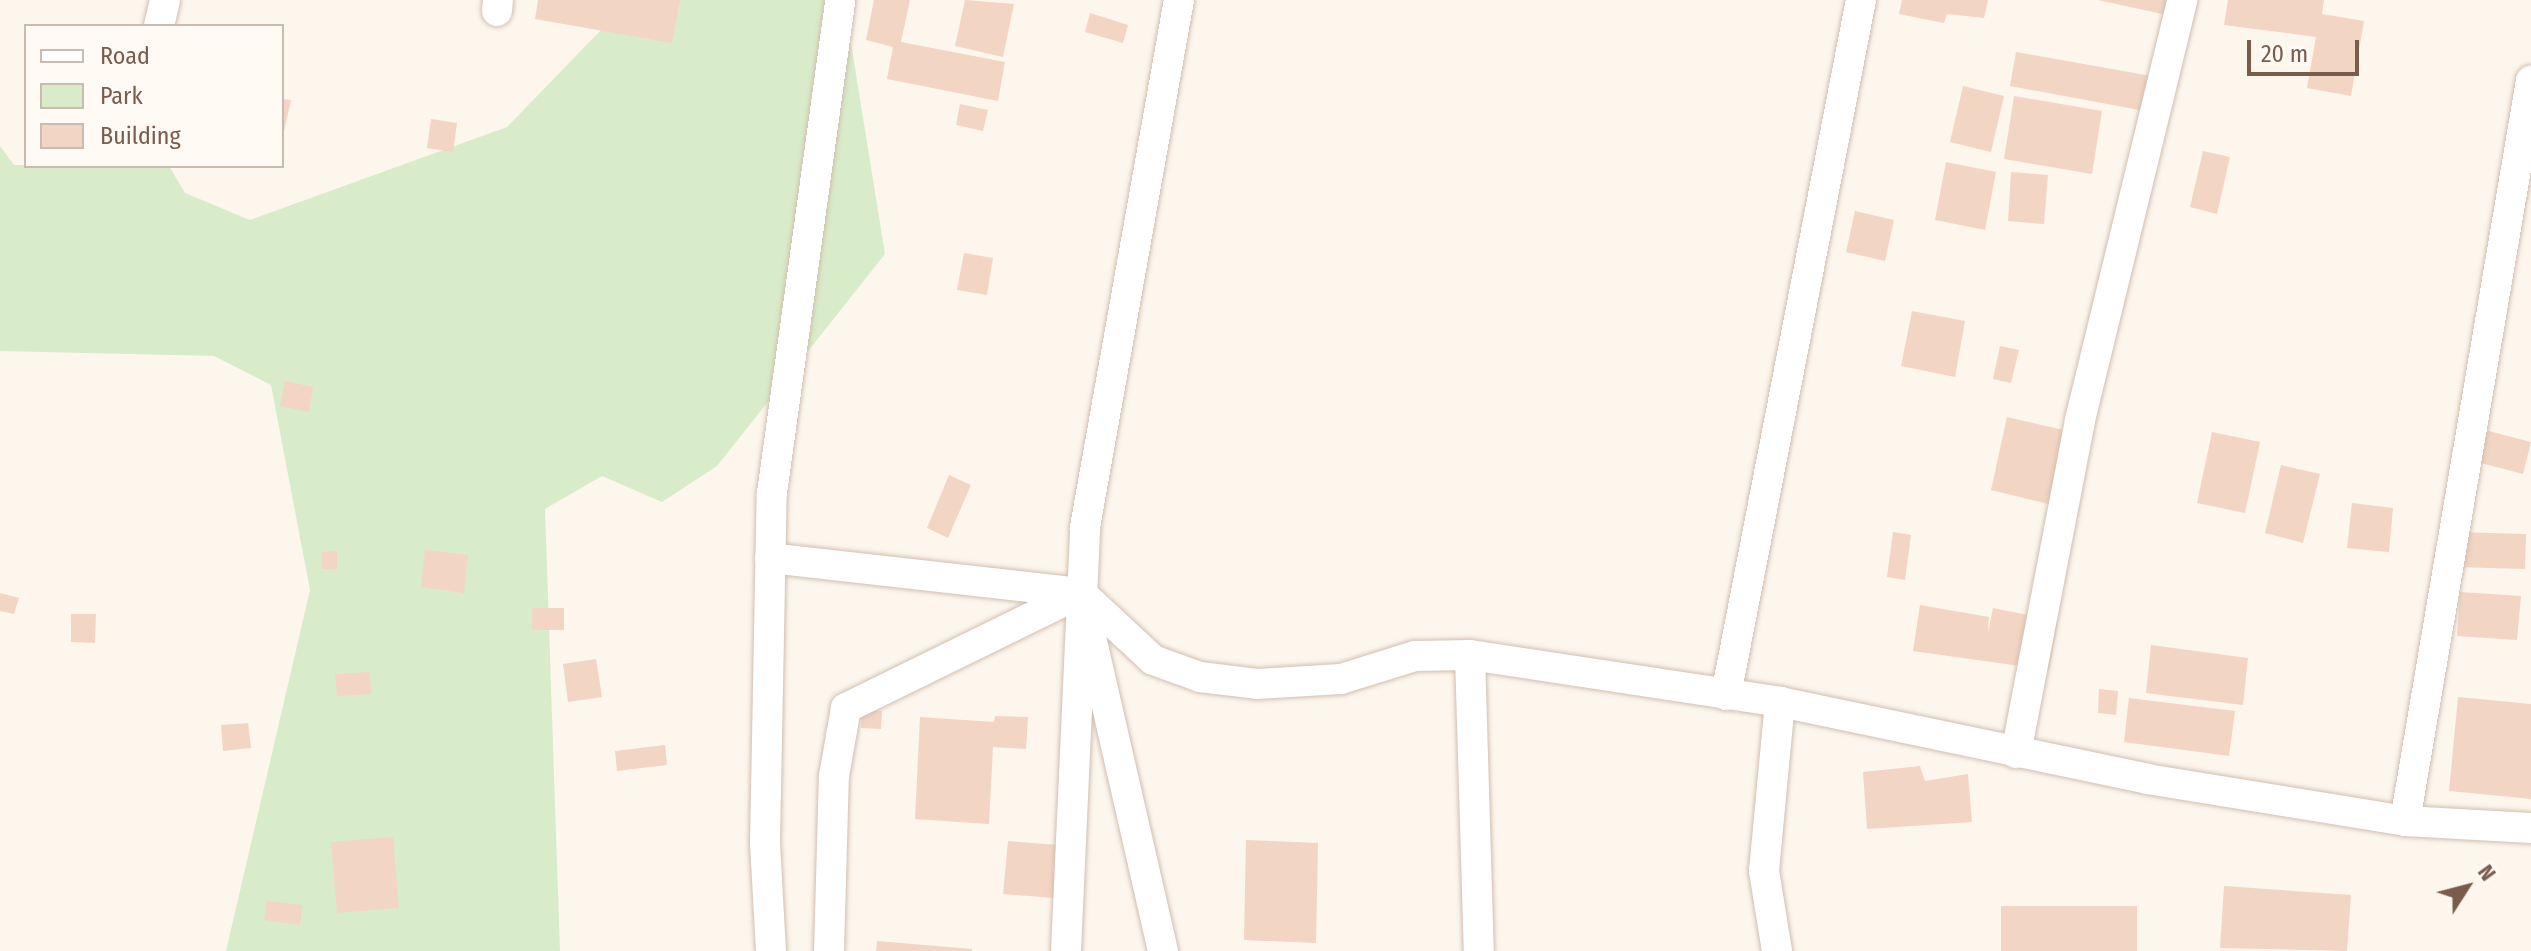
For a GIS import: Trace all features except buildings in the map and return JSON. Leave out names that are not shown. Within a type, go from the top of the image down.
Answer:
[{"type":"street","points":[[159,24],[165,0]]},
{"type":"street","points":[[771,951],[765,842],[772,493],[840,0]]},
{"type":"street","points":[[1066,951],[1085,527],[1179,0]]},
{"type":"street","points":[[1726,695],[1861,0]]},
{"type":"street","points":[[2016,753],[2080,420],[2182,0]]},
{"type":"street","points":[[2405,821],[2531,81]]},
{"type":"street","points":[[770,558],[1081,593],[1153,660],[1200,677],[1257,684],[1341,679],[1415,656],[1470,655],[1780,702],[2016,753],[2405,821],[2531,828]]},
{"type":"street","points":[[829,951],[834,776],[846,708],[1081,593]]},
{"type":"street","points":[[1081,593],[1163,951]]},
{"type":"street","points":[[1470,655],[1479,951]]},
{"type":"street","points":[[1777,951],[1764,871],[1780,702]]},
{"type":"green space","points":[[606,0],[844,0],[885,254],[717,466],[662,502],[602,476],[545,509],[560,951],[226,951],[310,590],[271,385],[214,356],[0,351],[0,146],[14,165],[24,165],[24,168],[170,168],[185,193],[250,220],[507,127],[600,31]]}]
